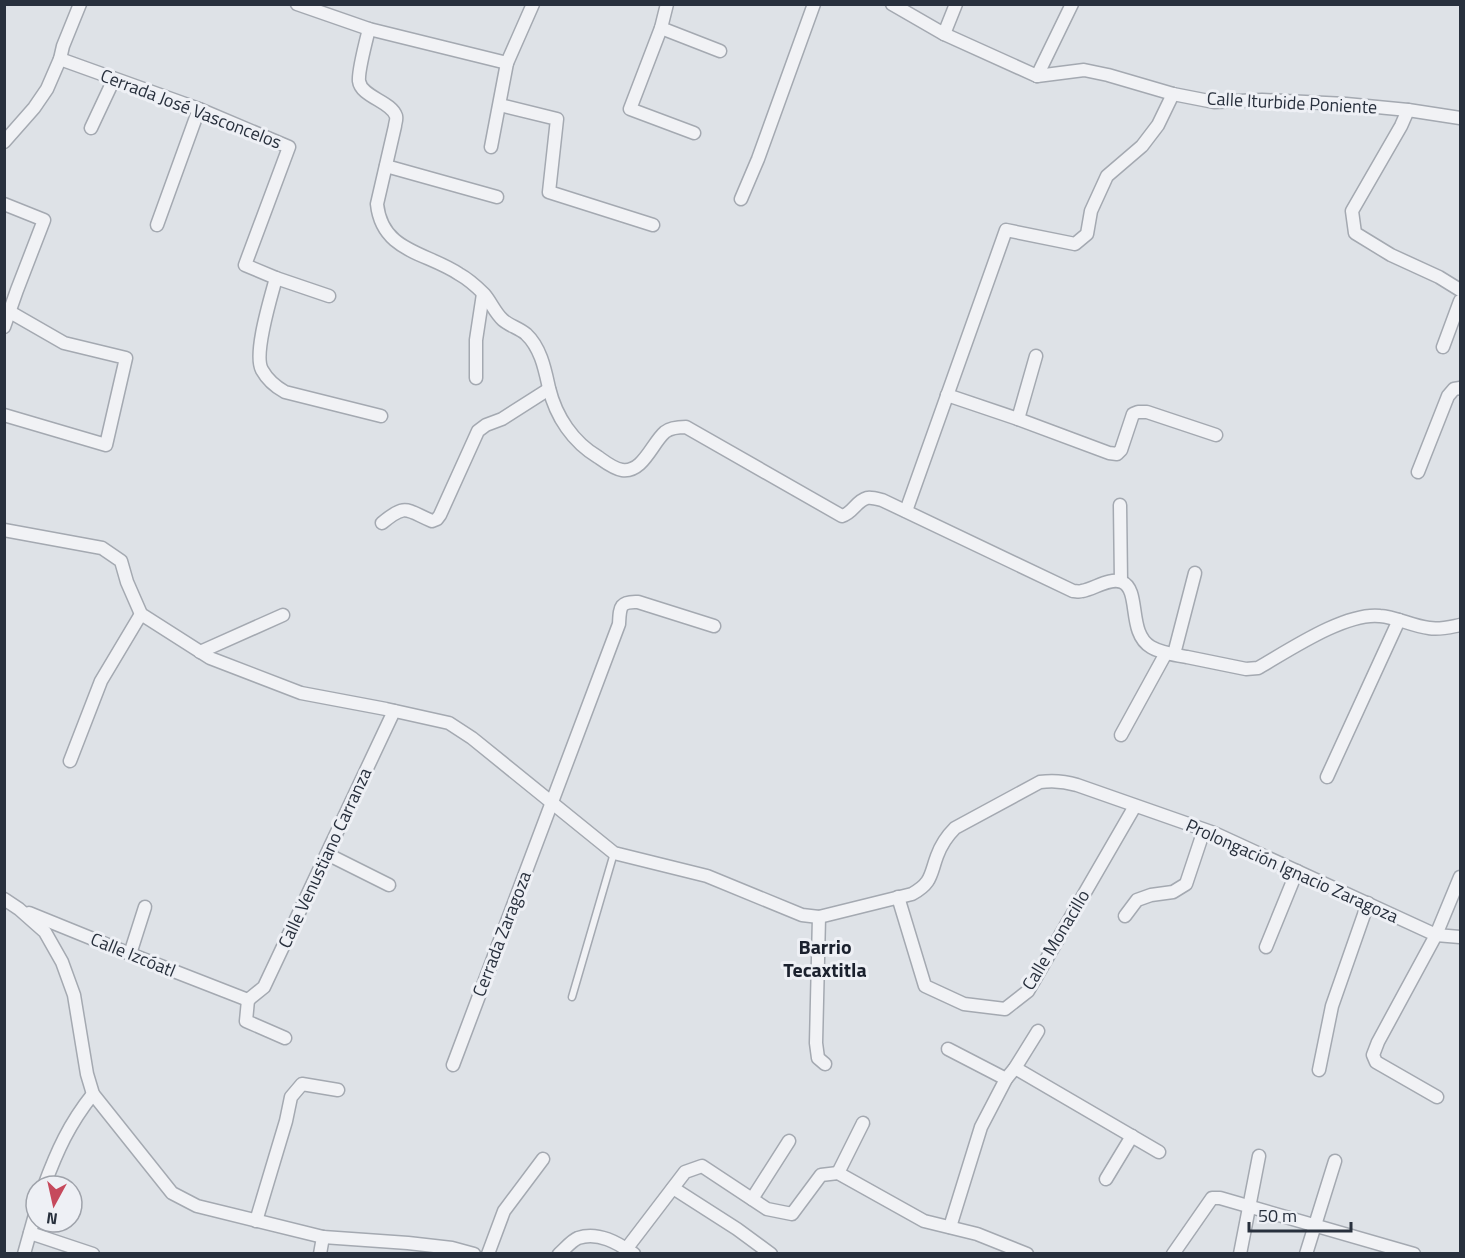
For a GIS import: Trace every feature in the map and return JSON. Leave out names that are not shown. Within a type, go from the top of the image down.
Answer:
[{"type":"street","points":[[4,142],[34,108],[46,89],[60,59],[80,4]]},
{"type":"street","points":[[297,4],[369,29],[507,63]]},
{"type":"street","points":[[491,147],[507,63],[533,4]]},
{"type":"street","points":[[667,4],[661,28],[630,110],[694,134]]},
{"type":"street","points":[[741,199],[758,159],[814,4]]},
{"type":"street","points":[[892,4],[944,34],[1037,76],[1072,4]]},
{"type":"street","points":[[944,34],[956,4]]},
{"type":"street","points":[[661,28],[720,51]]},
{"type":"street","points":[[369,29],[359,83],[363,89],[396,116],[377,204],[382,224],[391,237],[404,247],[458,273],[483,294],[503,320],[526,334],[542,358],[555,408],[569,433],[590,452],[610,465],[621,471],[631,470],[641,463],[665,432],[686,427],[842,516],[849,514],[857,504],[868,498],[882,500],[1073,591],[1082,591],[1110,581],[1121,581],[1128,586],[1132,595],[1137,629],[1142,639],[1150,647],[1170,654],[1246,669],[1258,668],[1329,628],[1363,616],[1377,615],[1428,628],[1442,629],[1461,625]]},
{"type":"street","name":"Cerrada José Vasconcelos","points":[[60,59],[199,109],[289,147],[245,265],[329,296]]},
{"type":"street","name":"Calle Iturbide Poniente","points":[[1037,76],[1084,70],[1173,94],[1214,102],[1262,100],[1346,104],[1461,118]]},
{"type":"street","points":[[91,128],[114,79]]},
{"type":"street","points":[[906,511],[1006,230],[1075,244],[1087,234],[1091,211],[1107,176],[1142,146],[1158,125],[1173,94]]},
{"type":"street","points":[[500,105],[557,119],[549,192],[653,225]]},
{"type":"street","points":[[157,225],[199,109]]},
{"type":"street","points":[[1408,110],[1352,211],[1355,233],[1391,255],[1461,290]]},
{"type":"street","points":[[386,166],[497,197]]},
{"type":"street","points":[[4,204],[44,220],[4,327]]},
{"type":"street","points":[[276,278],[260,346],[261,369],[277,388],[285,392],[381,416]]},
{"type":"street","points":[[476,378],[476,340],[483,294]]},
{"type":"street","points":[[1443,347],[1461,301]]},
{"type":"street","points":[[4,415],[106,445],[126,358],[63,343],[10,312]]},
{"type":"street","points":[[1018,419],[1036,356]]},
{"type":"street","points":[[1418,471],[1448,396],[1454,388],[1461,388]]},
{"type":"street","points":[[382,523],[396,512],[405,509],[432,521],[437,519],[478,431],[502,419],[549,389]]},
{"type":"street","points":[[947,395],[1110,453],[1117,454],[1121,450],[1133,414],[1138,412],[1148,412],[1216,435]]},
{"type":"street","points":[[1120,505],[1121,581]]},
{"type":"street","points":[[4,530],[102,548],[121,561],[127,582],[141,614],[101,681],[70,761]]},
{"type":"street","points":[[1121,735],[1170,654],[1194,573]]},
{"type":"street","name":"Cerrada Zaragoza","points":[[453,1065],[619,624],[623,604],[638,602],[714,626]]},
{"type":"street","name":"Prolongación Ignacio Zaragoza","points":[[141,614],[210,658],[300,693],[449,723],[472,738],[614,853],[707,876],[802,915],[819,917],[912,894],[923,888],[931,876],[945,838],[955,828],[1040,782],[1053,780],[1065,781],[1204,830],[1436,935],[1461,937]]},
{"type":"street","points":[[200,652],[283,615]]},
{"type":"street","points":[[1327,777],[1399,620]]},
{"type":"street","name":"Calle Venustiano Carranza","points":[[248,1000],[264,987],[394,711]]},
{"type":"street","name":"Calle Monacillo","points":[[898,897],[925,986],[964,1004],[1005,1010],[1028,991],[1135,806]]},
{"type":"street","points":[[1125,916],[1137,900],[1151,895],[1173,892],[1186,884],[1204,830]]},
{"type":"street","points":[[327,854],[388,885]]},
{"type":"street","points":[[1266,947],[1297,871]]},
{"type":"street","points":[[1437,1097],[1376,1062],[1373,1055],[1436,935],[1461,878]]},
{"type":"street","points":[[4,899],[45,932],[62,962],[74,995],[87,1074],[93,1094],[172,1193],[197,1206],[323,1237],[408,1243],[452,1248],[474,1254]]},
{"type":"street","points":[[1319,1070],[1332,1006],[1368,903]]},
{"type":"street","points":[[130,954],[145,907]]},
{"type":"street","name":"Calle Izcóatl","points":[[19,909],[248,1000]]},
{"type":"street","points":[[819,917],[816,1043],[818,1058],[825,1064]]},
{"type":"street","points":[[248,1000],[246,1021],[285,1038]]},
{"type":"street","points":[[950,1227],[981,1127],[1006,1079],[1038,1031]]},
{"type":"street","points":[[948,1048],[1006,1079]]},
{"type":"street","points":[[1015,1068],[1159,1152]]},
{"type":"street","points":[[256,1221],[291,1097],[302,1084],[338,1090]]},
{"type":"street","points":[[48,1174],[57,1151],[77,1114],[93,1094]]},
{"type":"street","points":[[838,1173],[862,1123]]},
{"type":"street","points":[[1106,1179],[1132,1136]]},
{"type":"street","points":[[752,1199],[789,1141]]},
{"type":"street","points":[[1240,1254],[1259,1156]]},
{"type":"street","points":[[488,1254],[504,1211],[543,1159]]},
{"type":"street","points":[[1306,1254],[1335,1161]]},
{"type":"street","points":[[559,1254],[576,1239],[592,1236],[607,1238],[630,1251],[685,1172],[702,1166],[767,1209],[792,1214],[821,1175],[838,1173],[924,1221],[977,1234],[1027,1254]]},
{"type":"street","points":[[673,1188],[771,1254]]},
{"type":"street","points":[[1173,1254],[1212,1198],[1221,1198],[1414,1254]]},
{"type":"street","points":[[24,1254],[30,1234]]},
{"type":"street","points":[[33,1234],[93,1254]]},
{"type":"street","points":[[320,1254],[323,1237]]},
{"type":"lane","points":[[572,997],[614,853]]},
{"type":"district","name":"Barrio Tecaxtitla","points":[[825,958]]}]
